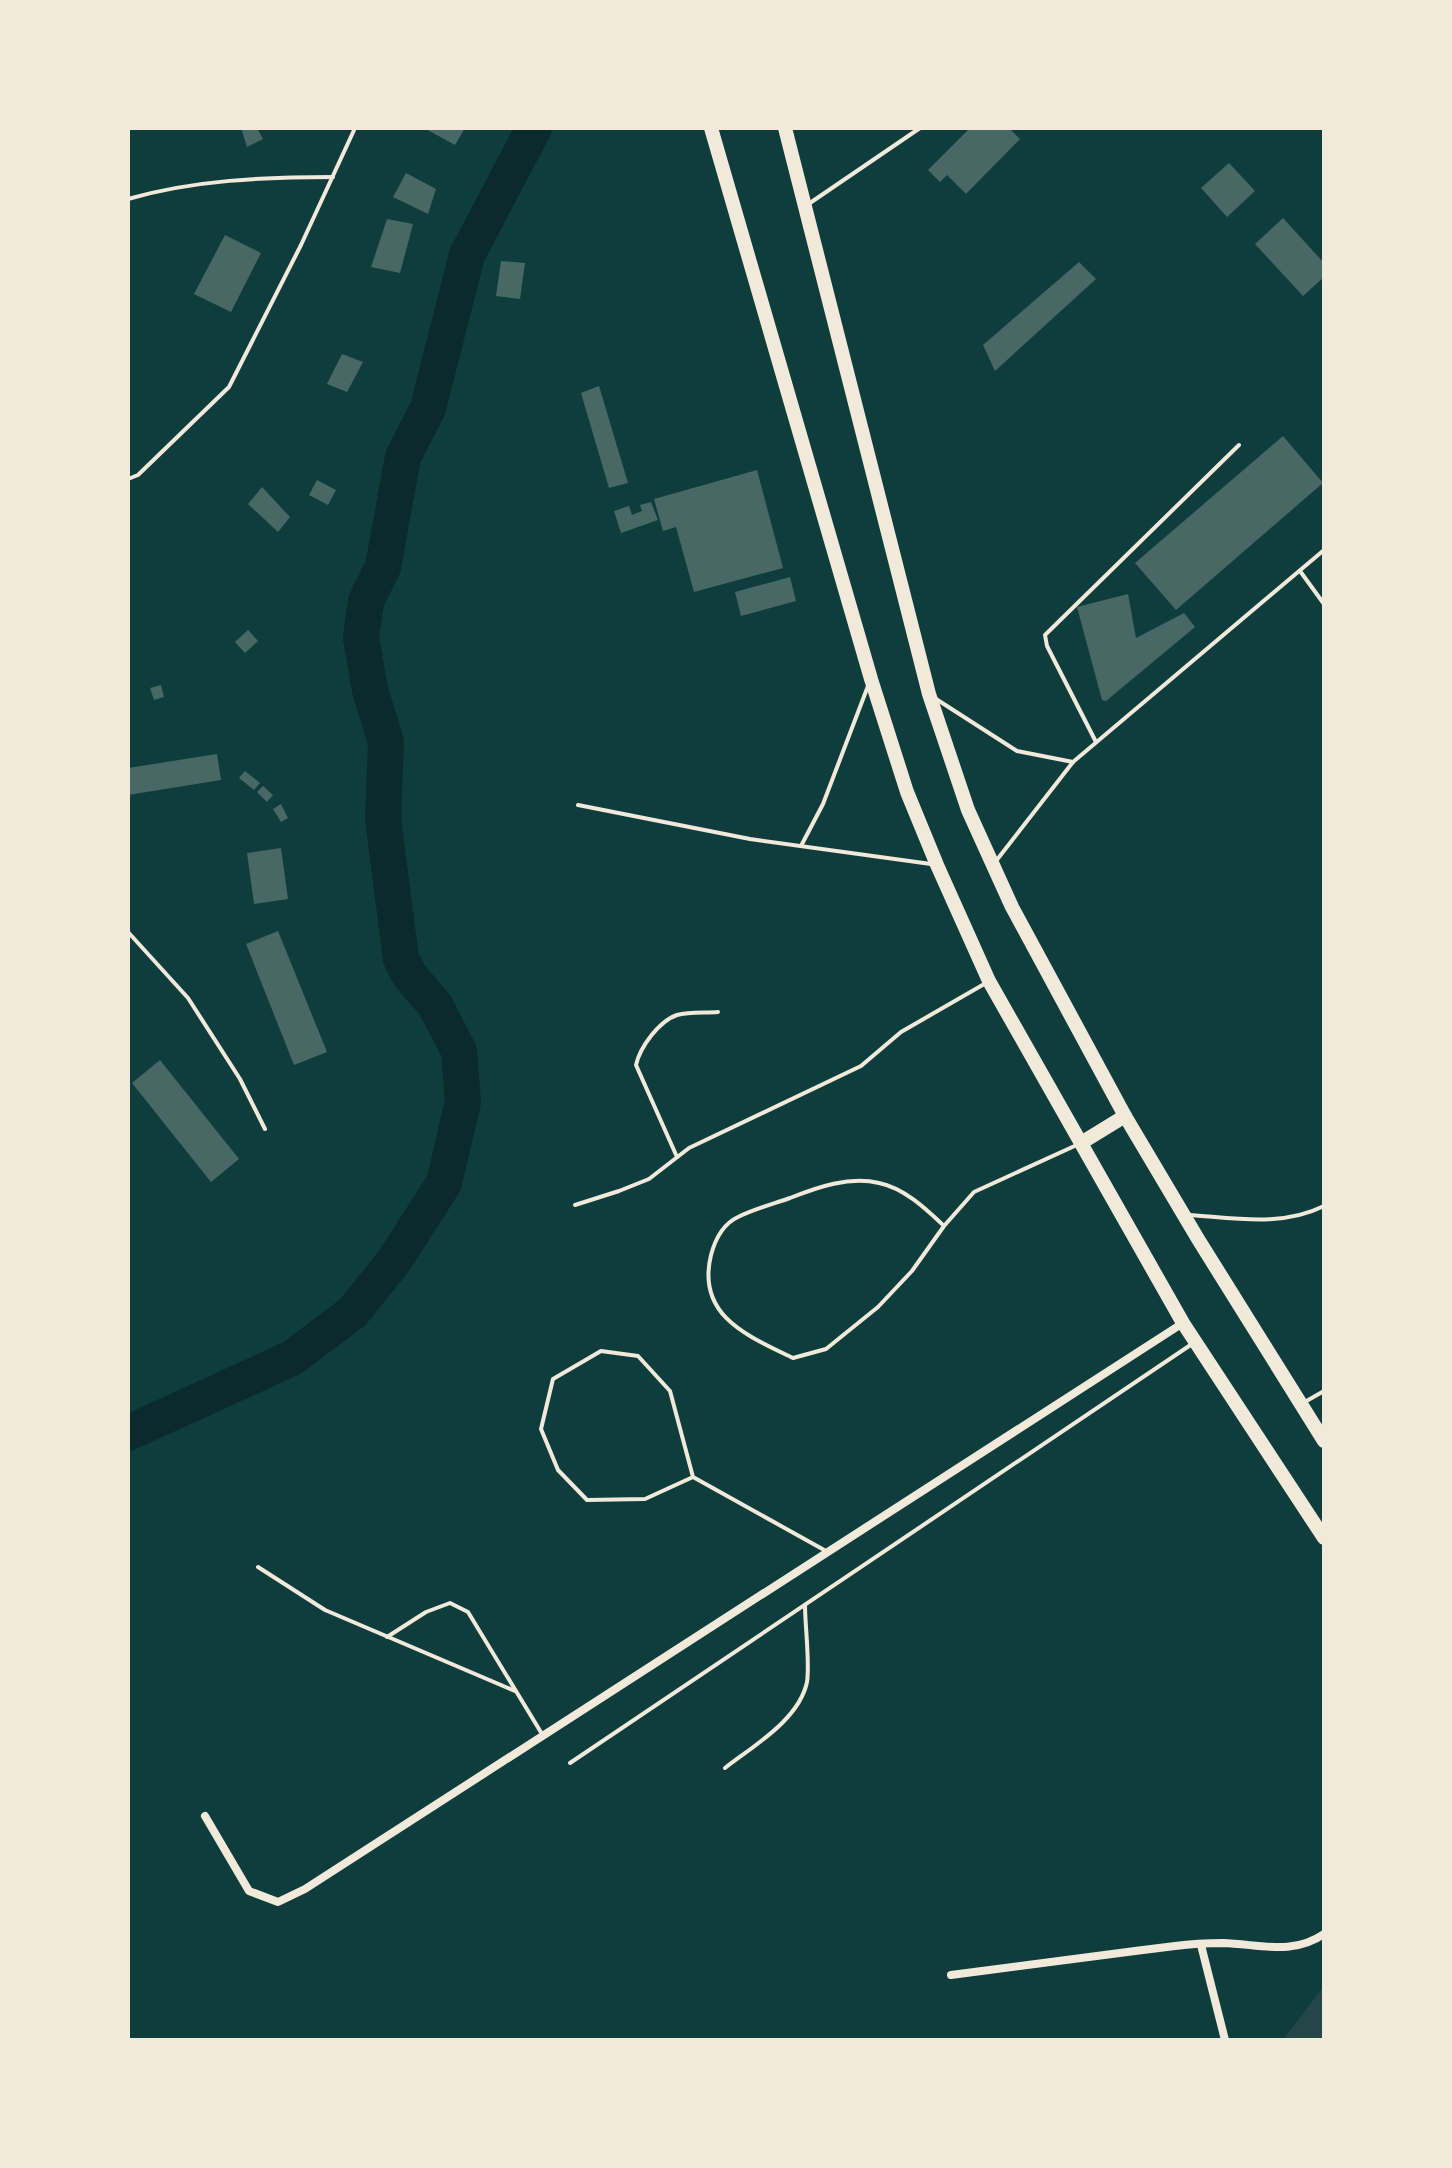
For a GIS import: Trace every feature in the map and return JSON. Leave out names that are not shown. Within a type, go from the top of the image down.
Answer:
[{"type":"highway","points":[[711,128],[871,679],[907,792],[937,865],[989,981],[1183,1323],[1324,1538]]},
{"type":"highway","points":[[785,128],[929,694],[947,752],[992,866],[1125,1116],[1324,1441]]},
{"type":"highway","points":[[1081,1143],[1125,1116]]},
{"type":"street","points":[[205,1816],[249,1891],[278,1902],[305,1889],[1183,1323]]},
{"type":"street","points":[[951,1975],[1177,1946],[1224,1943],[1267,1948],[1292,1947],[1324,1934]]},
{"type":"street","points":[[1201,1945],[1225,2040]]},
{"type":"lane","points":[[128,479],[138,475],[229,387],[301,245],[355,128]]},
{"type":"lane","points":[[805,206],[920,128]]},
{"type":"lane","points":[[128,199],[166,188],[268,177],[333,177]]},
{"type":"lane","points":[[1096,742],[1047,646],[1045,635],[1239,445]]},
{"type":"lane","points":[[992,866],[1073,762],[1324,550]]},
{"type":"lane","points":[[1300,571],[1324,604]]},
{"type":"lane","points":[[801,846],[823,804],[871,679]]},
{"type":"lane","points":[[929,694],[1017,751],[1073,762]]},
{"type":"lane","points":[[578,805],[713,832],[937,865]]},
{"type":"lane","points":[[128,932],[188,998],[240,1079],[265,1129]]},
{"type":"lane","points":[[575,1205],[649,1179],[689,1148],[861,1066],[901,1032],[989,981]]},
{"type":"lane","points":[[677,1157],[636,1065],[640,1050],[676,1015],[718,1012]]},
{"type":"lane","points":[[944,1226],[916,1201],[883,1183],[856,1179],[807,1191],[735,1218],[715,1239],[708,1270],[714,1306],[742,1333],[793,1358],[826,1349],[878,1307],[912,1271],[944,1226],[974,1192],[1081,1143]]},
{"type":"lane","points":[[1183,1215],[1277,1220],[1306,1215],[1324,1206]]},
{"type":"lane","points":[[570,1763],[1195,1342]]},
{"type":"lane","points":[[693,1477],[645,1499],[587,1500],[558,1470],[541,1429],[553,1379],[601,1351],[638,1356],[670,1391],[693,1477],[828,1552]]},
{"type":"lane","points":[[1301,1404],[1324,1391]]},
{"type":"lane","points":[[258,1567],[325,1610],[515,1691]]},
{"type":"lane","points":[[387,1637],[426,1612],[450,1603],[468,1612],[543,1736]]},
{"type":"lane","points":[[725,1768],[779,1726],[807,1682],[805,1605]]},
{"type":"shaded area","points":[[1324,1986],[1324,2040],[1283,2040]]},
{"type":"building","points":[[241,128],[257,128],[263,139],[247,147]]},
{"type":"building","points":[[424,128],[465,128],[455,145]]},
{"type":"building","points":[[970,128],[1009,128],[1020,139],[966,194],[947,175],[940,182],[928,170]]},
{"type":"building","points":[[1229,163],[1255,191],[1227,217],[1201,188]]},
{"type":"building","points":[[406,173],[436,189],[428,214],[393,197]]},
{"type":"building","points":[[1283,218],[1324,263],[1324,277],[1303,296],[1255,244]]},
{"type":"building","points":[[387,219],[413,224],[400,273],[371,267]]},
{"type":"building","points":[[225,235],[261,253],[231,312],[194,294]]},
{"type":"building","points":[[501,261],[525,263],[520,299],[496,296]]},
{"type":"building","points":[[1079,262],[1096,279],[995,371],[983,345]]},
{"type":"building","points":[[342,354],[363,362],[347,392],[327,384]]},
{"type":"building","points":[[599,386],[628,483],[609,488],[581,393]]},
{"type":"building","points":[[1283,436],[1323,483],[1176,610],[1135,563]]},
{"type":"building","points":[[757,470],[783,568],[694,592],[676,527],[663,531],[654,499]]},
{"type":"building","points":[[317,480],[336,490],[328,505],[309,495]]},
{"type":"building","points":[[262,487],[290,517],[278,532],[248,504]]},
{"type":"building","points":[[651,502],[658,520],[621,533],[614,511],[629,506],[632,515],[642,511],[640,505]]},
{"type":"building","points":[[790,577],[796,601],[741,616],[735,592]]},
{"type":"building","points":[[1128,594],[1136,638],[1184,613],[1195,627],[1106,701],[1102,700],[1077,607]]},
{"type":"building","points":[[248,630],[258,641],[245,653],[235,642]]},
{"type":"building","points":[[161,685],[164,697],[154,700],[150,688]]},
{"type":"building","points":[[217,754],[221,780],[128,795],[128,768]]},
{"type":"building","points":[[245,771],[260,783],[254,790],[239,778]]},
{"type":"building","points":[[263,786],[273,795],[267,802],[257,792]]},
{"type":"building","points":[[281,804],[288,818],[281,822],[273,809]]},
{"type":"building","points":[[281,848],[288,899],[254,904],[247,853]]},
{"type":"building","points":[[278,931],[327,1052],[294,1065],[246,944]]},
{"type":"building","points":[[160,1060],[239,1159],[211,1182],[132,1083]]},
{"type":"waterway","points":[[128,1433],[292,1358],[353,1312],[394,1261],[444,1183],[463,1102],[459,1051],[435,1005],[410,976],[401,959],[383,819],[386,742],[370,690],[361,638],[366,601],[383,567],[403,457],[428,408],[467,255],[534,128]]}]
